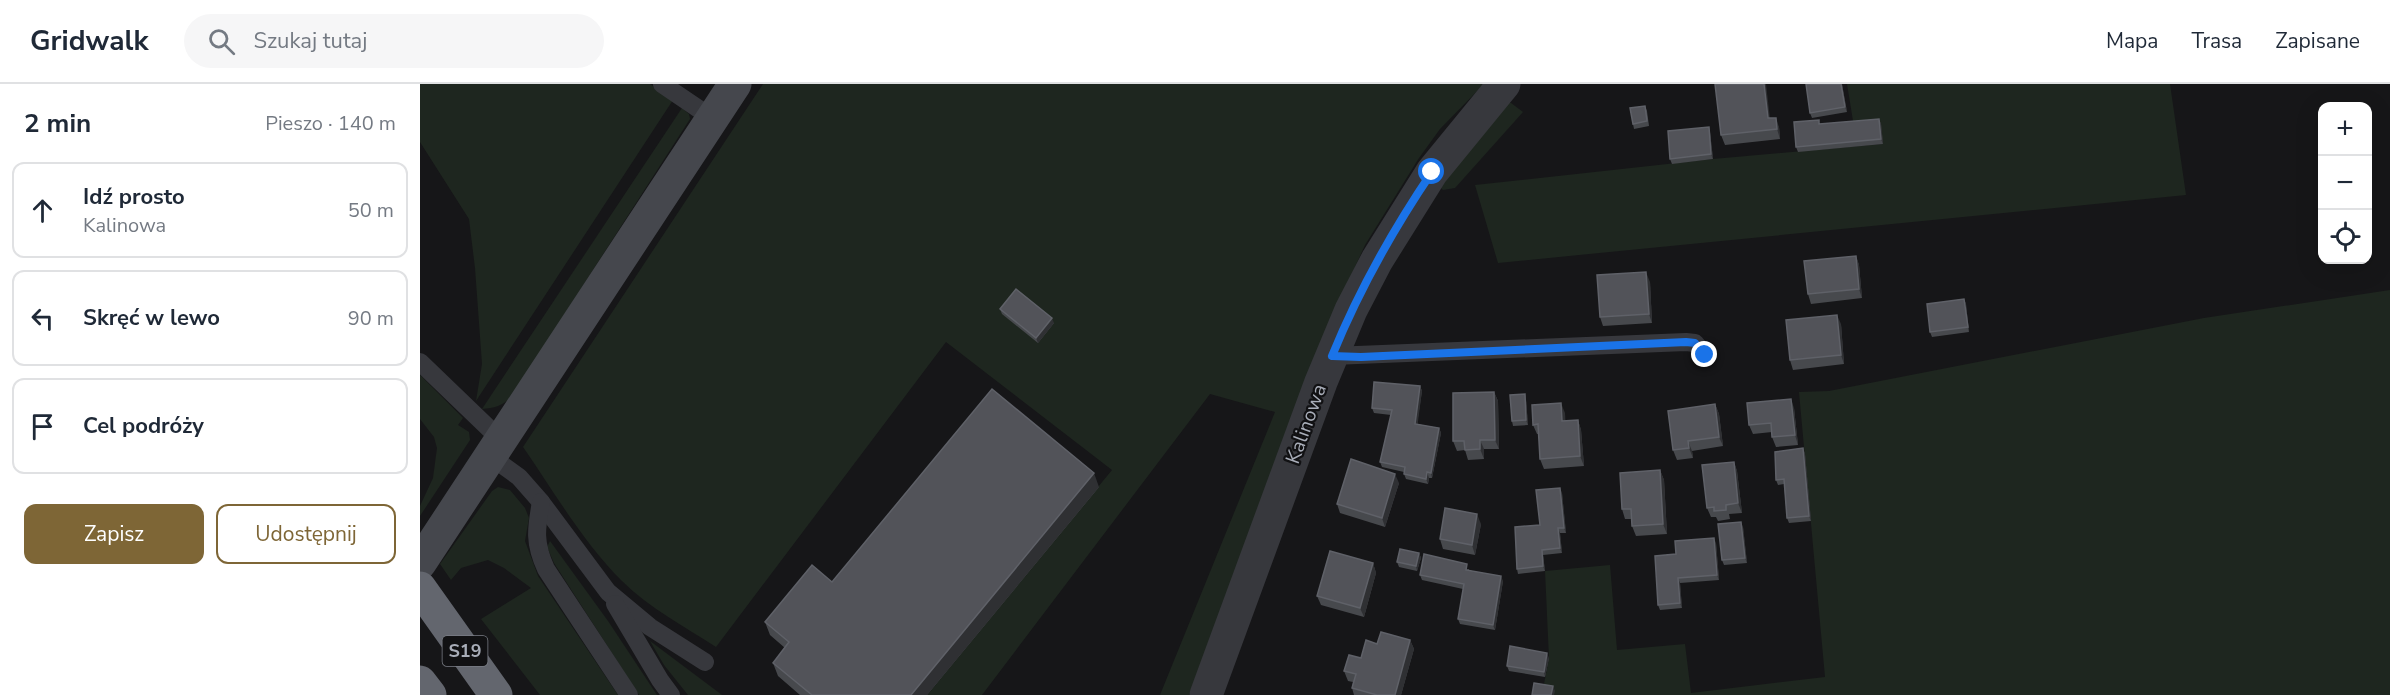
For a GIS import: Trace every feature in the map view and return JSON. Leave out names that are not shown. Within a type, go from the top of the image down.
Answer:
[{"type":"highway","name":"S19","points":[[427,598],[496,695]]},
{"type":"highway","name":"S19","points":[[420,682],[430,695]]},
{"type":"street","points":[[420,562],[735,84]]},
{"type":"street","name":"Kalinowa","points":[[1206,695],[1332,356],[1356,300],[1404,213],[1432,172],[1504,84]]},
{"type":"lane","points":[[663,84],[712,118]]},
{"type":"lane","points":[[1332,356],[1361,357],[1686,342],[1695,343],[1705,355]]},
{"type":"lane","points":[[420,362],[541,502],[608,592],[671,695]]},
{"type":"lane","points":[[541,502],[536,529],[538,552],[546,569],[629,695]]},
{"type":"lane","points":[[608,592],[650,627],[705,662]]},
{"type":"shaded area","points":[[420,84],[650,84],[673,100],[476,401],[482,364],[469,219],[420,142]]},
{"type":"shaded area","points":[[763,84],[1484,84],[1440,129],[1419,158],[1365,245],[1321,342],[1189,695],[1160,695],[1275,412],[1210,394],[982,695],[927,695],[1112,470],[946,342],[716,647],[632,591],[608,567],[570,516],[523,447]]},
{"type":"shaded area","points":[[1847,84],[2170,84],[2186,195],[1498,263],[1475,185],[1713,159],[1883,144],[1854,127]]},
{"type":"shaded area","points":[[1506,103],[1511,103],[1523,112],[1455,188],[1443,190],[1439,186]]},
{"type":"shaded area","points":[[682,108],[689,114],[690,119],[512,396],[498,406],[482,409]]},
{"type":"shaded area","points":[[2390,290],[2390,695],[1554,695],[1554,691],[1543,689],[1549,658],[1545,571],[1610,565],[1617,650],[1685,644],[1691,693],[1825,677],[1799,392],[1829,391],[2204,318]]},
{"type":"shaded area","points":[[420,375],[463,418],[458,425],[469,432],[470,440],[420,516],[420,506],[433,478],[437,448],[434,437],[420,419]]},
{"type":"shaded area","points":[[498,487],[510,490],[525,508],[529,518],[525,541],[538,576],[618,695],[540,695],[481,619],[531,588],[504,568],[488,560],[461,568],[451,580],[440,564],[492,491]]},
{"type":"shaded area","points":[[550,541],[608,621],[657,695],[639,695],[554,563],[547,547]]},
{"type":"shaded area","points":[[650,641],[722,695],[688,695],[664,665]]},
{"type":"building","points":[[1715,84],[1764,84],[1768,118],[1776,118],[1777,129],[1721,135]]},
{"type":"building","points":[[1806,84],[1841,84],[1845,107],[1810,113]]},
{"type":"building","points":[[1645,106],[1647,121],[1633,124],[1630,108]]},
{"type":"building","points":[[1879,119],[1881,139],[1796,147],[1794,122],[1819,120],[1819,124]]},
{"type":"building","points":[[1709,127],[1711,154],[1670,159],[1668,131]]},
{"type":"building","points":[[1856,256],[1859,289],[1808,294],[1804,261]]},
{"type":"building","points":[[1646,272],[1649,314],[1600,317],[1597,275]]},
{"type":"building","points":[[1016,289],[1052,318],[1036,338],[1000,309]]},
{"type":"building","points":[[1964,299],[1968,327],[1930,332],[1927,304]]},
{"type":"building","points":[[1837,315],[1841,355],[1790,360],[1786,320]]},
{"type":"building","points":[[1374,382],[1420,386],[1415,424],[1439,428],[1431,473],[1427,472],[1426,479],[1404,474],[1405,467],[1380,462],[1392,410],[1372,408]]},
{"type":"building","points":[[992,389],[1094,473],[911,695],[812,695],[773,663],[789,642],[765,622],[812,565],[832,582]]},
{"type":"building","points":[[1494,392],[1495,440],[1480,440],[1480,449],[1465,450],[1464,441],[1453,441],[1453,393]]},
{"type":"building","points":[[1525,394],[1526,420],[1512,421],[1510,395]]},
{"type":"building","points":[[1791,399],[1795,435],[1772,437],[1771,423],[1749,425],[1747,403]]},
{"type":"building","points":[[1561,403],[1562,421],[1578,420],[1580,456],[1540,459],[1538,424],[1533,425],[1532,405]]},
{"type":"building","points":[[1715,404],[1719,437],[1688,441],[1689,448],[1673,450],[1668,411]]},
{"type":"building","points":[[1803,448],[1809,516],[1787,518],[1784,479],[1776,480],[1775,452]]},
{"type":"building","points":[[1351,459],[1395,474],[1382,518],[1337,504]]},
{"type":"building","points":[[1734,462],[1738,503],[1726,505],[1726,510],[1714,511],[1714,507],[1707,508],[1702,465]]},
{"type":"building","points":[[1660,470],[1663,524],[1632,526],[1631,509],[1622,509],[1620,473]]},
{"type":"building","points":[[1560,488],[1564,528],[1558,528],[1560,548],[1542,550],[1543,566],[1517,569],[1515,527],[1540,525],[1536,490]]},
{"type":"building","points":[[1445,508],[1477,514],[1472,545],[1440,539]]},
{"type":"building","points":[[1741,522],[1745,558],[1722,560],[1718,524]]},
{"type":"building","points":[[1714,538],[1717,575],[1678,578],[1680,603],[1658,605],[1655,556],[1676,554],[1675,541]]},
{"type":"building","points":[[1400,549],[1419,553],[1416,566],[1397,562]]},
{"type":"building","points":[[1330,551],[1373,563],[1360,608],[1317,596]]},
{"type":"building","points":[[1424,554],[1467,564],[1466,570],[1501,576],[1493,625],[1458,619],[1464,584],[1420,575]]},
{"type":"building","points":[[1381,632],[1410,640],[1395,695],[1377,695],[1352,688],[1356,674],[1344,671],[1349,655],[1361,658],[1366,640],[1377,644]]},
{"type":"building","points":[[1510,646],[1547,653],[1544,672],[1507,666]]},
{"type":"building","points":[[1534,683],[1553,686],[1551,695],[1532,695]]},
{"type":"route","points":[[1432,172],[1404,213],[1377,260],[1351,310],[1332,356],[1361,357],[1686,342],[1695,343],[1705,355]]}]
